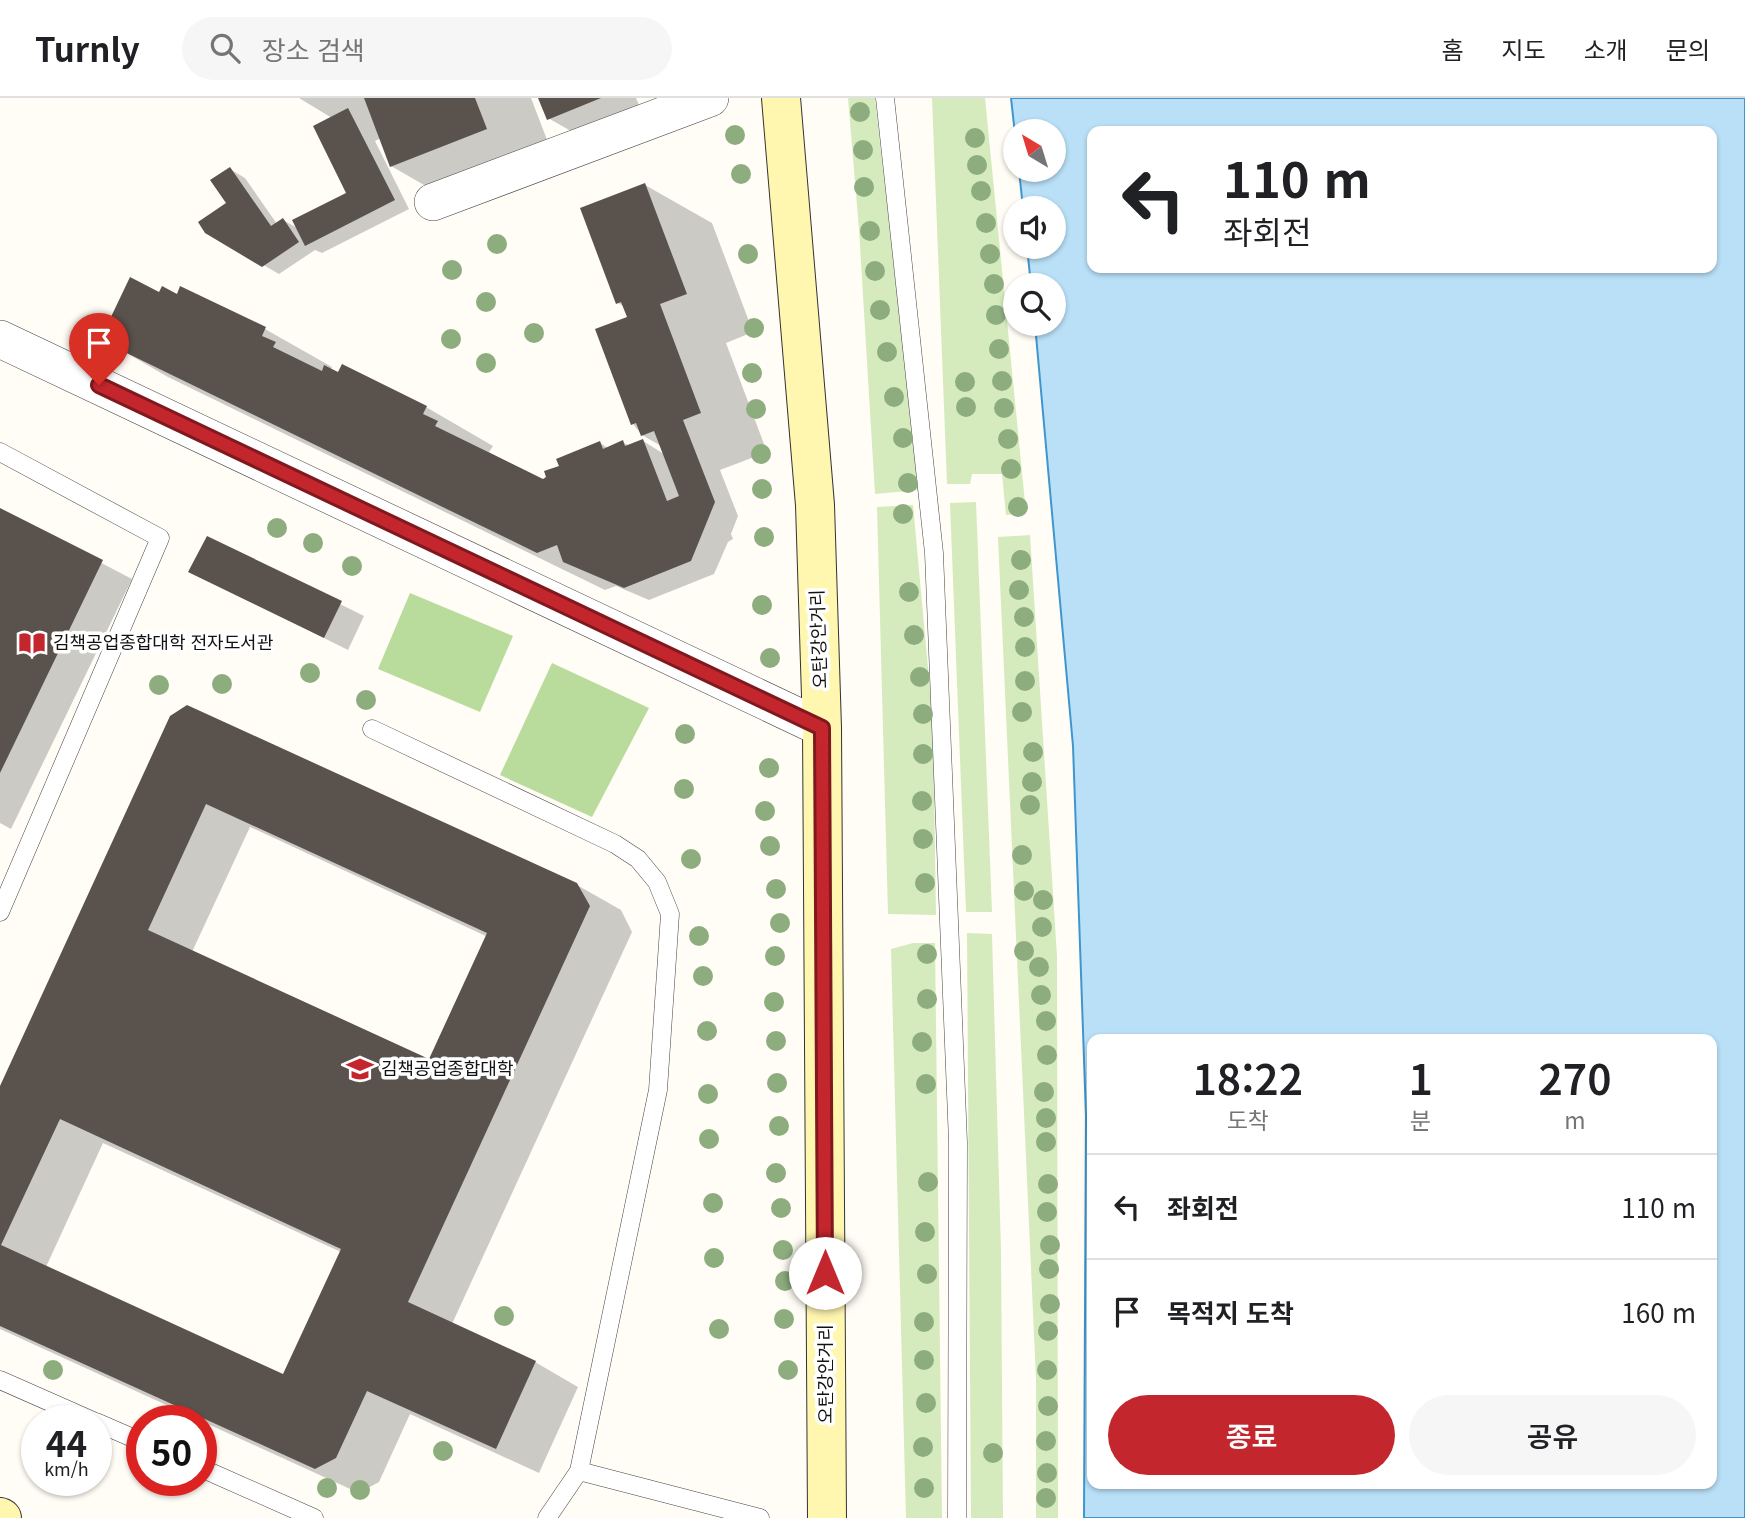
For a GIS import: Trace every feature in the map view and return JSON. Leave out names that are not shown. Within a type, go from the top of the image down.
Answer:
[{"type":"main road","name":"오탄강안거리","points":[[781,98],[815,505],[822,728],[827,1518]]},
{"type":"street","points":[[433,202],[710,98]]},
{"type":"street","points":[[0,339],[822,728]]},
{"type":"lane","points":[[885,98],[935,567],[958,1142],[957,1518]]},
{"type":"lane","points":[[0,452],[160,538],[0,912]]},
{"type":"lane","points":[[372,729],[638,859],[657,882],[670,914],[658,1090],[579,1471],[547,1518]]},
{"type":"lane","points":[[0,1380],[57,1405]]},
{"type":"lane","points":[[579,1471],[760,1518]]},
{"type":"lane","points":[[217,1475],[314,1518]]},
{"type":"green space","points":[[848,98],[875,98],[919,490],[875,494]]},
{"type":"green space","points":[[932,98],[985,98],[1003,280],[1003,336],[1009,336],[1026,513],[1006,515],[1002,474],[972,474],[970,484],[947,484]]},
{"type":"green space","points":[[976,502],[992,912],[966,912],[950,503]]},
{"type":"green space","points":[[913,505],[933,722],[936,915],[888,914],[877,507]]},
{"type":"green space","points":[[1030,535],[1057,956],[1058,1518],[1036,1518],[1036,1379],[998,537]]},
{"type":"green space","points":[[410,593],[513,636],[480,712],[378,669]]},
{"type":"green space","points":[[552,663],[649,708],[592,817],[500,775]]},
{"type":"green space","points":[[967,933],[992,934],[1001,1251],[1003,1518],[971,1518]]},
{"type":"green space","points":[[913,943],[935,943],[942,1518],[906,1518],[891,949]]},
{"type":"water","points":[[1011,98],[1745,98],[1745,1518],[1084,1518],[1086,1116],[1073,746],[1036,336],[1066,336],[1066,273],[1030,273],[1028,259],[1066,259],[1066,196],[1022,196],[1020,182],[1066,182],[1066,119],[1013,119]]},
{"type":"building","points":[[364,98],[475,98],[487,129],[390,167]]},
{"type":"building","points":[[538,98],[601,98],[547,120]]},
{"type":"building","points":[[348,108],[395,200],[305,246],[292,220],[346,193],[313,126]]},
{"type":"building","points":[[230,167],[271,226],[283,218],[299,242],[262,267],[205,233],[198,222],[226,203],[210,180]]},
{"type":"building","points":[[645,183],[687,294],[660,304],[701,413],[683,420],[715,502],[691,561],[624,588],[563,562],[557,545],[537,553],[100,340],[130,277],[159,292],[162,286],[177,294],[180,286],[266,327],[262,336],[276,342],[273,347],[322,371],[324,365],[338,372],[342,364],[427,406],[423,414],[438,421],[435,426],[543,479],[546,477],[544,471],[559,466],[556,459],[600,441],[603,449],[623,440],[625,446],[643,439],[667,501],[679,496],[654,431],[641,436],[636,423],[631,425],[595,329],[627,317],[621,302],[616,304],[580,208]]},
{"type":"building","name":"김책공업종합대학 전자도서관","points":[[0,508],[103,560],[0,773]]},
{"type":"building","points":[[207,536],[342,601],[324,638],[188,572]]},
{"type":"building","points":[[187,705],[577,883],[590,906],[408,1302],[536,1361],[496,1449],[367,1391],[336,1458],[315,1469],[217,1425],[217,1405],[174,1405],[0,1326],[0,1086],[170,716]],"holes":[[[206,804],[487,933],[429,1059],[148,930]],[[60,1119],[341,1249],[283,1374],[1,1245]]]},
{"type":"place","name":"김책공업종합대학 전자도서관","points":[[32,643]]},
{"type":"place","name":"김책공업종합대학","points":[[360,1069]]},
{"type":"route","points":[[99,385],[822,728],[825,1273]]}]
